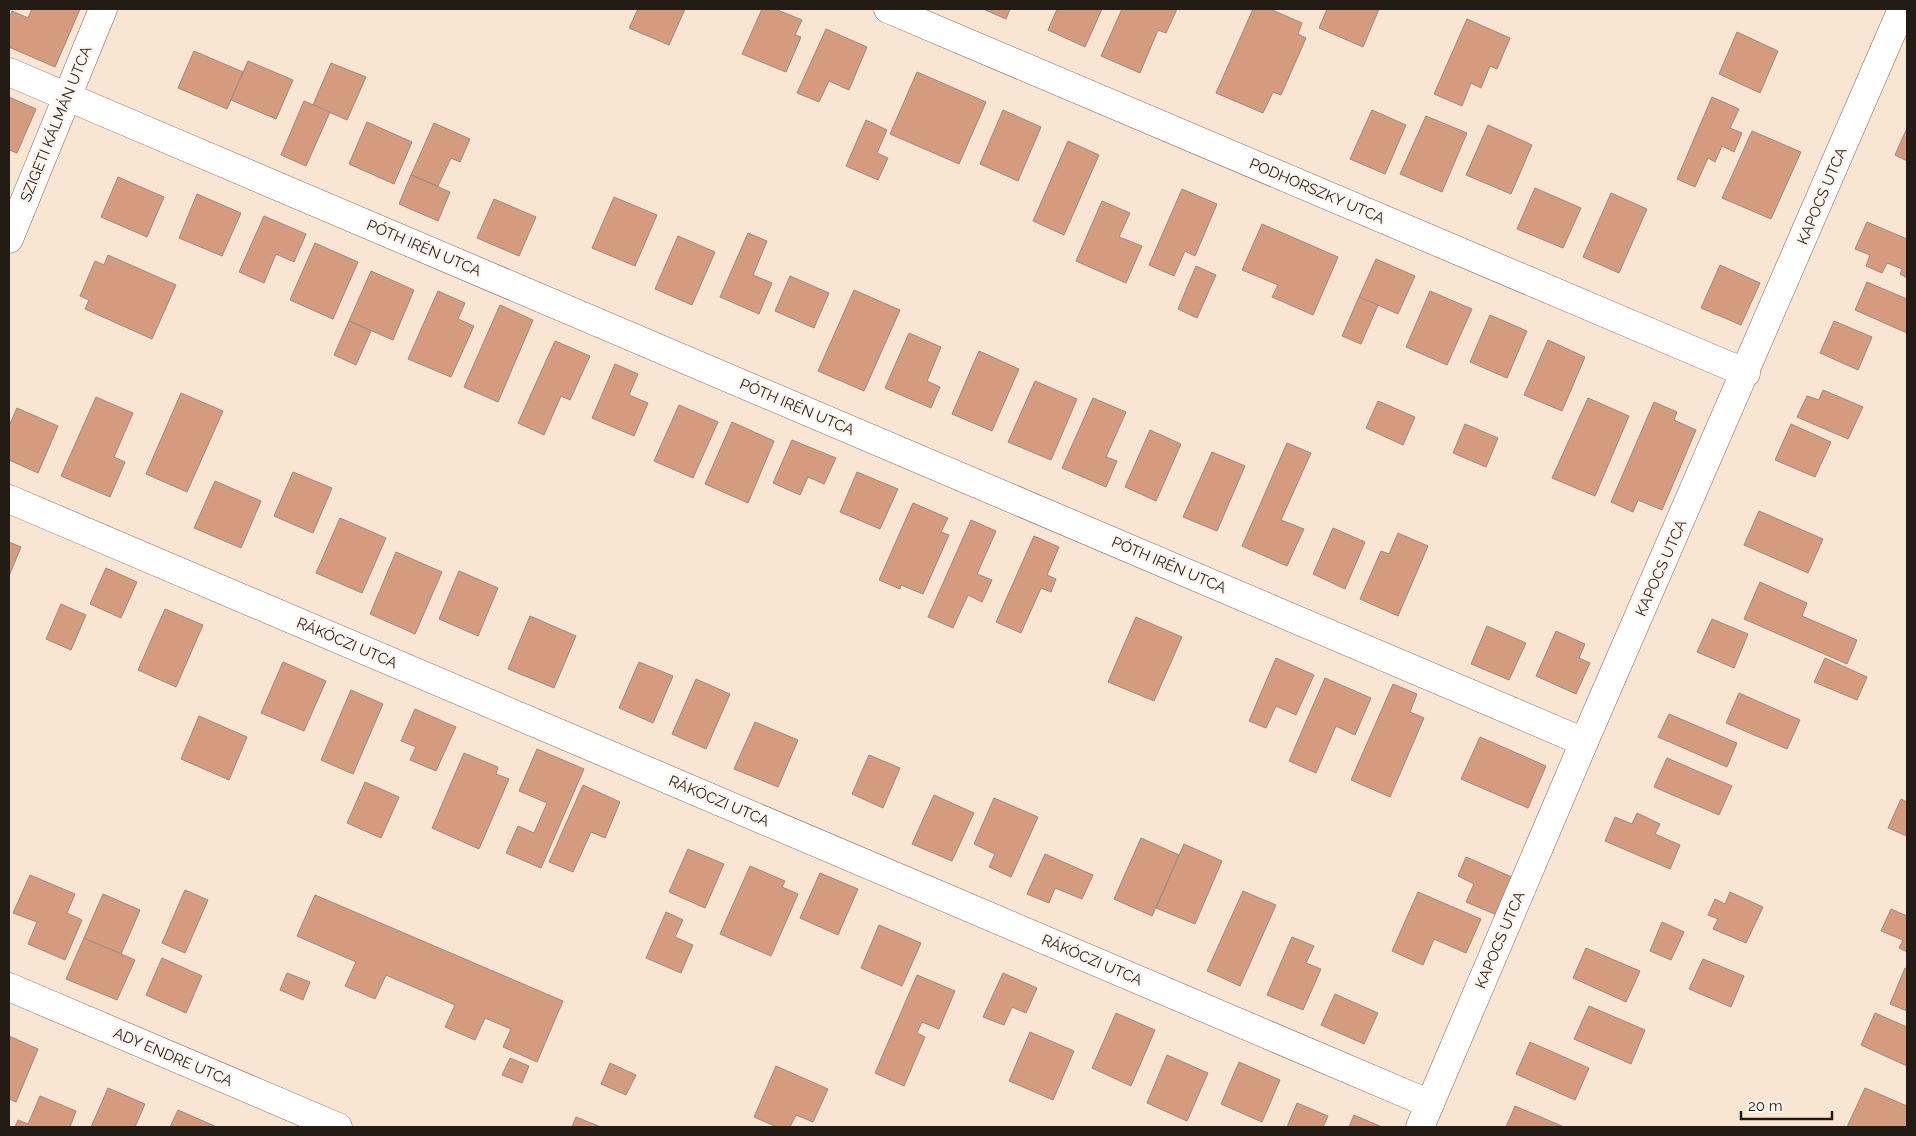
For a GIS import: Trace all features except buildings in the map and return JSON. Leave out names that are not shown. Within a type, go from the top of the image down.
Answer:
[{"type":"street","name":"SZIGETI KÁLMÁN UTCA","points":[[9,239],[103,9]]},
{"type":"street","name":"PODHORSZKY UTCA","points":[[888,9],[1746,373]]},
{"type":"street","name":"KAPOCS UTCA","points":[[1425,1116],[1584,742],[1746,373],[1902,9]]},
{"type":"street","name":"PÓTH IRÉN UTCA","points":[[9,72],[1584,742]]},
{"type":"street","name":"RÁKÓCZI UTCA","points":[[9,499],[1425,1116]]},
{"type":"street","name":"ADY ENDRE UTCA","points":[[9,987],[338,1127]]}]
